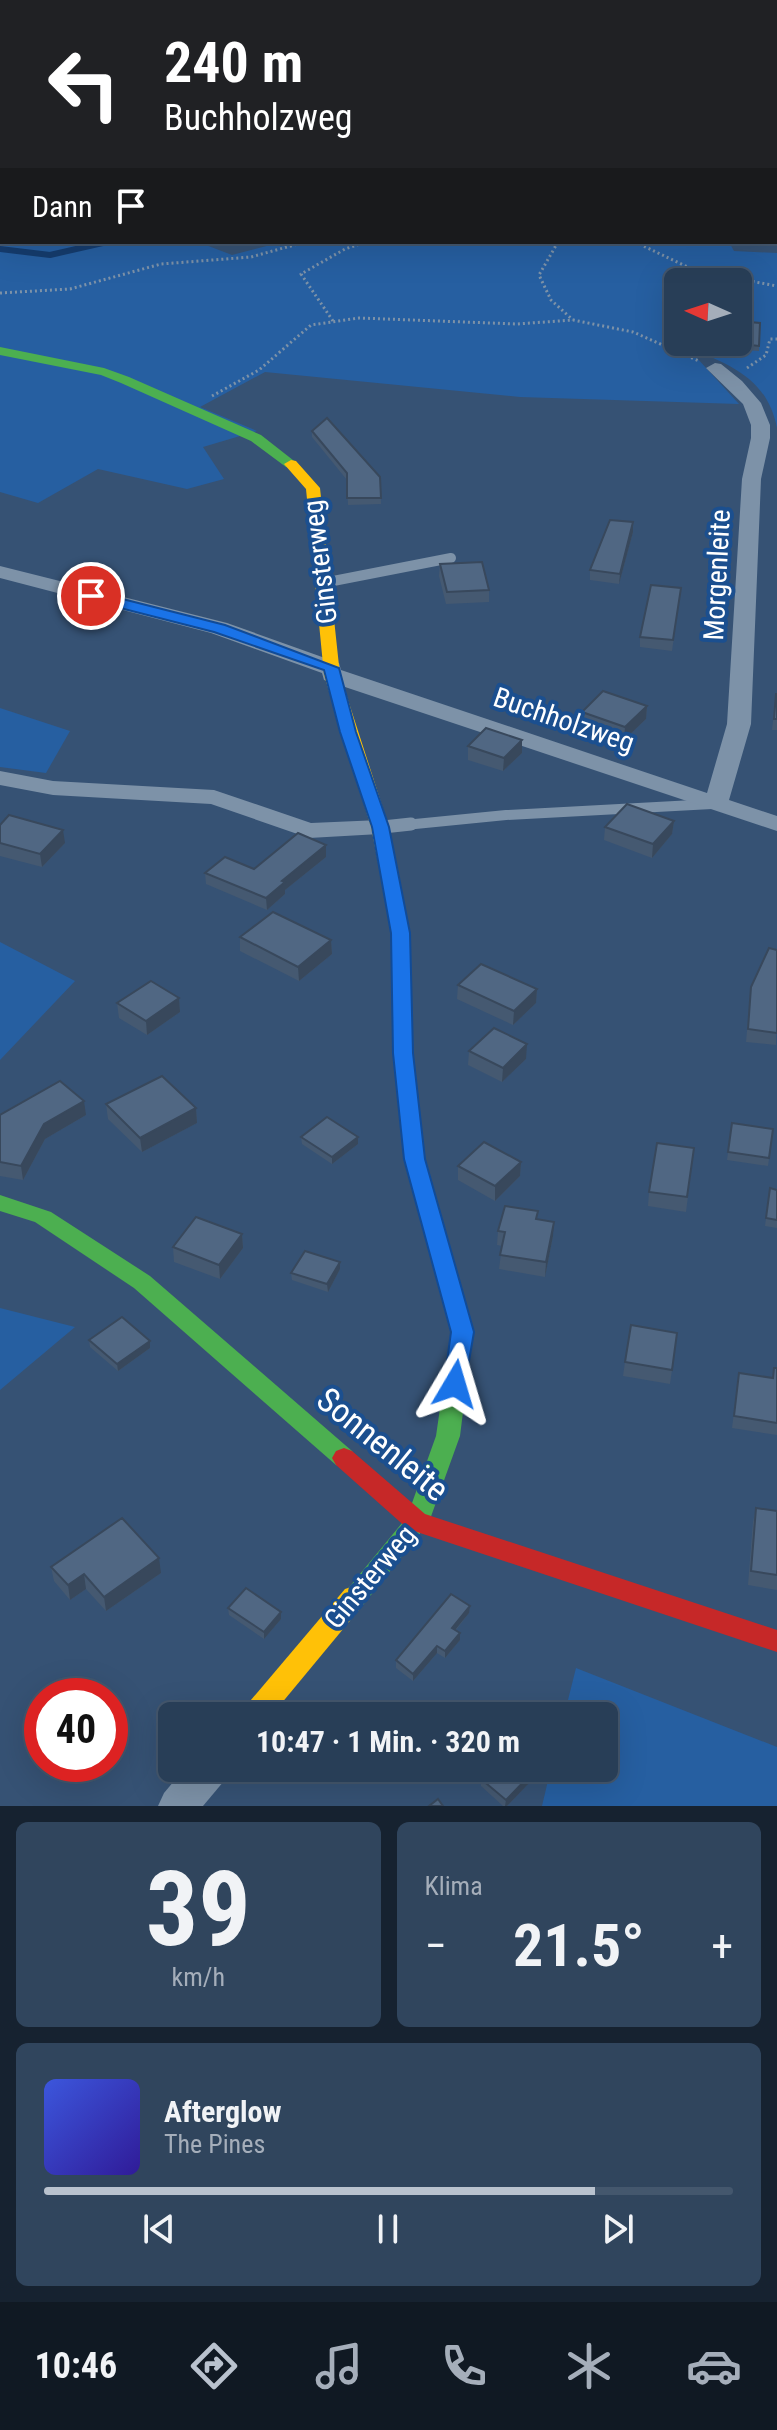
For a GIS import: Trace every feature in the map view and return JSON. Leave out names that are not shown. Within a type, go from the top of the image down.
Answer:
[{"type":"street","name":"Ginsterweg","points":[[0,351],[104,372],[256,438],[290,463],[313,488],[332,671],[380,827],[401,933],[403,1053],[415,1159],[462,1332],[448,1436],[417,1522],[266,1702]]},
{"type":"street","name":"Morgenleite","points":[[716,804],[739,724],[751,476],[762,437],[759,410],[742,389],[721,373]]},
{"type":"street","name":"Buchholzweg","points":[[0,572],[219,628],[332,671],[777,824]]},
{"type":"street","points":[[0,778],[53,788],[214,797],[309,831],[380,827]]},
{"type":"street","name":"Sonnenleite","points":[[0,1203],[43,1217],[142,1282],[417,1522],[777,1641]]},
{"type":"street","points":[[178,1806],[198,1782]]},
{"type":"lane","points":[[323,583],[451,558]]},
{"type":"lane","points":[[380,827],[448,818],[716,804]]},
{"type":"path","points":[[0,293],[70,289],[161,264],[251,257],[298,244]]},
{"type":"path","points":[[333,322],[301,274],[360,244]]},
{"type":"path","points":[[557,244],[539,275],[551,300],[573,320]]},
{"type":"path","points":[[639,244],[696,271],[777,286]]},
{"type":"path","points":[[187,409],[259,370],[311,325],[359,318],[517,324],[573,320],[633,332],[721,373],[758,363],[766,355],[770,339],[777,339]]},
{"type":"shaded area","points":[[0,244],[203,244],[232,255],[274,244],[730,244],[734,251],[777,253],[777,428],[765,396],[755,385],[744,375],[708,356],[752,356],[752,268],[664,268],[664,356],[695,356],[739,404],[520,397],[265,372],[200,407],[257,431],[203,447],[224,479],[187,489],[98,469],[38,503],[0,492]]},
{"type":"shaded area","points":[[0,708],[70,731],[46,773],[0,767]]},
{"type":"shaded area","points":[[0,942],[75,981],[0,1060]]},
{"type":"shaded area","points":[[0,1308],[75,1327],[0,1390]]},
{"type":"shaded area","points":[[576,1668],[777,1747],[777,1806],[542,1806],[548,1782],[618,1782],[618,1702],[568,1702]]},
{"type":"building","points":[[752,322],[760,323],[759,346],[752,345]]},
{"type":"building","points":[[327,418],[380,477],[381,498],[347,498],[347,473],[312,431]]},
{"type":"building","points":[[610,520],[633,522],[620,574],[590,570]]},
{"type":"building","points":[[482,562],[489,590],[447,592],[440,564]]},
{"type":"building","points":[[651,585],[681,588],[673,640],[640,637]]},
{"type":"building","points":[[603,691],[647,706],[625,727],[582,712]]},
{"type":"building","points":[[776,694],[777,719],[774,719]]},
{"type":"building","points":[[486,728],[522,740],[504,758],[468,746]]},
{"type":"building","points":[[627,804],[674,821],[653,844],[605,827]]},
{"type":"building","points":[[9,815],[63,830],[40,854],[0,843],[0,825]]},
{"type":"building","points":[[298,833],[326,845],[266,898],[205,873],[225,857],[254,869]]},
{"type":"building","points":[[273,912],[331,940],[298,967],[240,937]]},
{"type":"building","points":[[769,948],[777,950],[777,1033],[748,1029],[751,987]]},
{"type":"building","points":[[481,964],[537,989],[514,1011],[458,985]]},
{"type":"building","points":[[151,981],[179,998],[146,1021],[117,1003]]},
{"type":"building","points":[[494,1028],[527,1044],[503,1068],[469,1051]]},
{"type":"building","points":[[162,1076],[196,1108],[140,1138],[106,1104]]},
{"type":"building","points":[[60,1081],[84,1101],[44,1124],[21,1166],[0,1162],[0,1115]]},
{"type":"building","points":[[327,1117],[358,1137],[332,1157],[301,1137]]},
{"type":"building","points":[[732,1123],[773,1129],[769,1158],[728,1152]]},
{"type":"building","points":[[484,1142],[521,1162],[495,1186],[458,1166]]},
{"type":"building","points":[[657,1143],[694,1148],[687,1197],[649,1192]]},
{"type":"building","points":[[770,1188],[777,1190],[777,1220],[766,1218]]},
{"type":"building","points":[[505,1206],[538,1211],[536,1219],[554,1222],[546,1262],[500,1255],[505,1232],[498,1231]]},
{"type":"building","points":[[196,1217],[242,1234],[219,1265],[173,1247]]},
{"type":"building","points":[[305,1251],[340,1262],[327,1284],[291,1273]]},
{"type":"building","points":[[122,1317],[150,1341],[117,1364],[89,1340]]},
{"type":"building","points":[[631,1325],[677,1333],[672,1370],[625,1362]]},
{"type":"building","points":[[774,1368],[777,1368],[777,1423],[734,1416],[739,1373],[773,1378]]},
{"type":"building","points":[[756,1508],[777,1511],[777,1575],[751,1571]]},
{"type":"building","points":[[122,1518],[159,1558],[104,1597],[84,1574],[68,1585],[51,1567]]},
{"type":"building","points":[[246,1588],[281,1612],[264,1632],[228,1608]]},
{"type":"building","points":[[451,1594],[470,1606],[452,1628],[460,1633],[445,1651],[437,1646],[413,1674],[396,1660]]},
{"type":"building","points":[[485,1782],[523,1782],[506,1800]]},
{"type":"building","points":[[438,1799],[443,1806],[429,1806]]},
{"type":"waterway","points":[[0,249],[50,255],[98,244]]},
{"type":"traffic: fast","points":[[0,351],[104,372],[125,380],[256,438],[291,464]]},
{"type":"traffic: fast","points":[[354,1597],[417,1522],[448,1436],[462,1332],[415,1159],[409,1106]]},
{"type":"traffic: fast","points":[[0,1203],[43,1217],[142,1282],[344,1458]]},
{"type":"traffic: slow","points":[[291,464],[313,488],[332,675],[380,827],[401,933],[403,1053],[409,1106]]},
{"type":"traffic: slow","points":[[266,1702],[354,1597]]},
{"type":"traffic: jam","points":[[344,1458],[417,1522],[777,1641]]},
{"type":"route","points":[[91,596],[219,628],[331,668],[348,732],[380,827],[401,933],[403,1053],[415,1159],[462,1332],[455,1384]]}]
